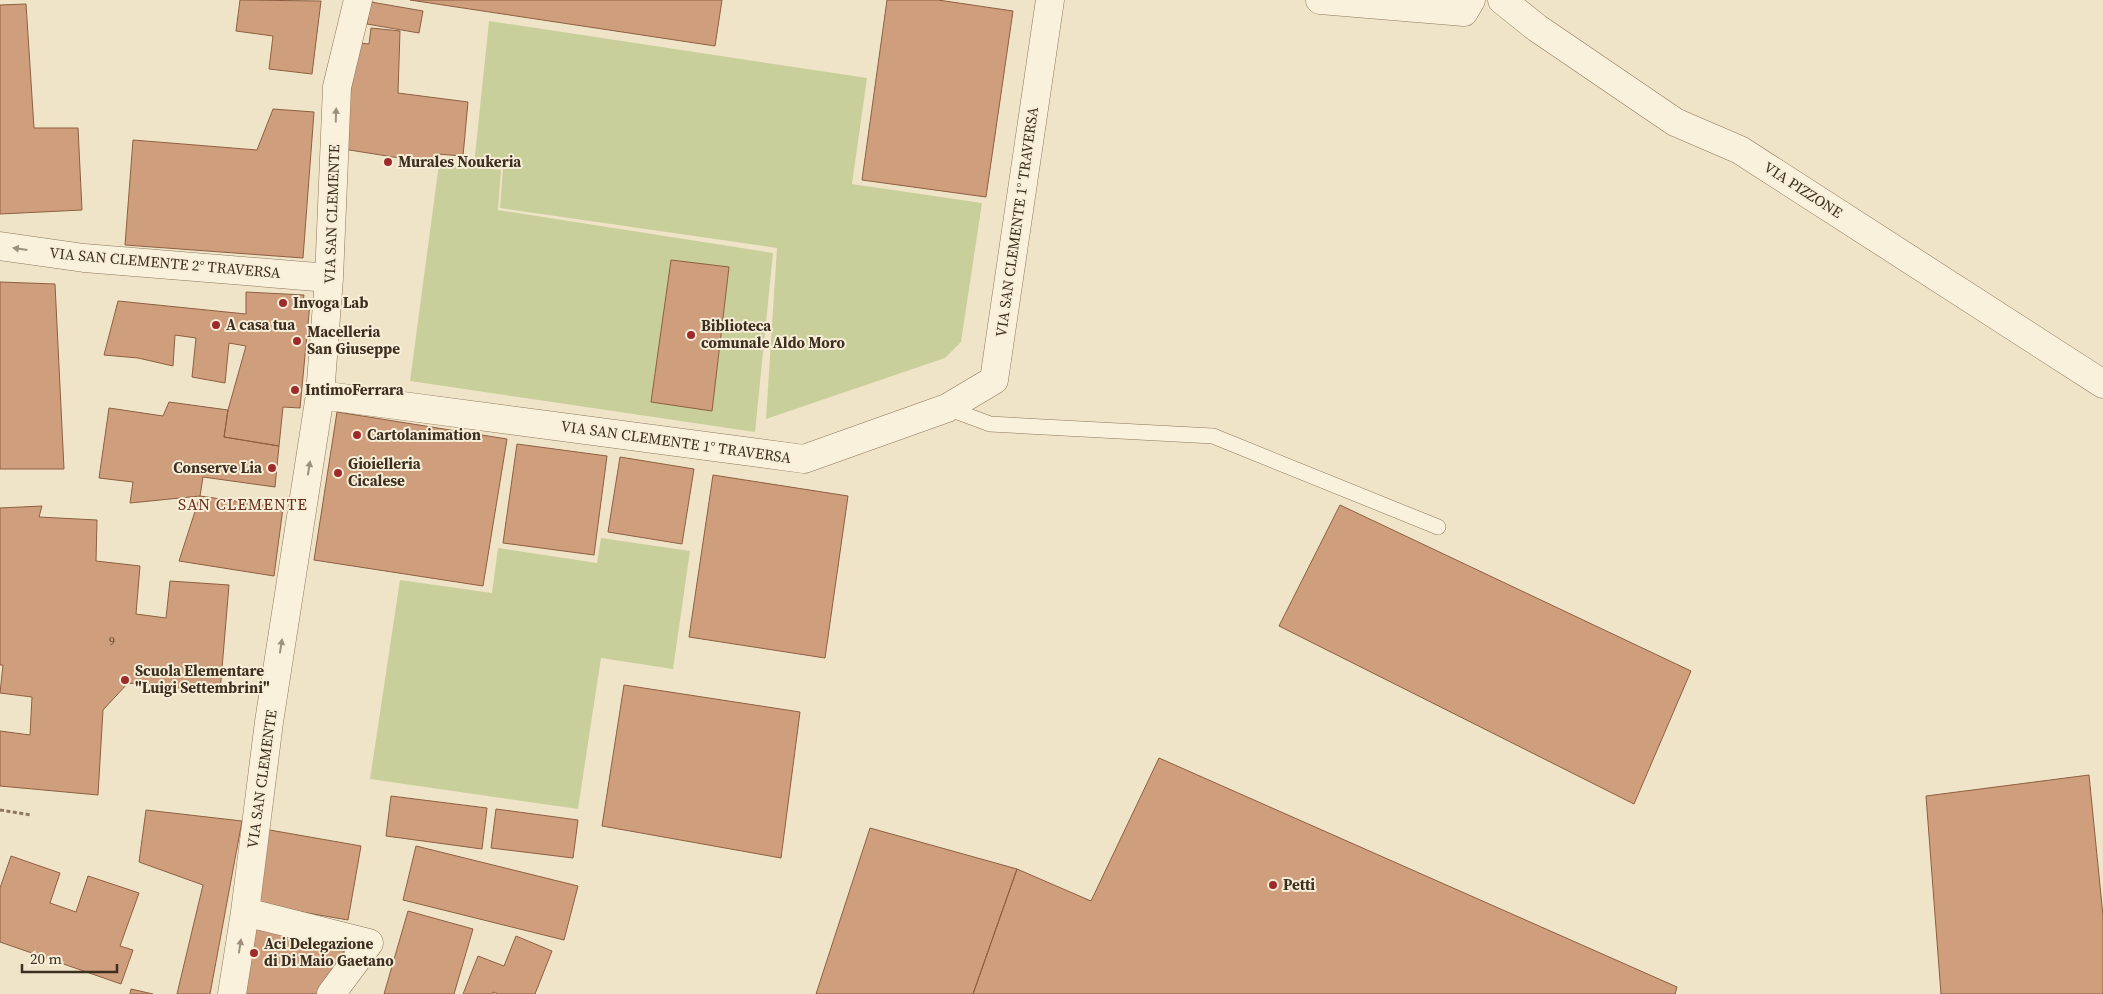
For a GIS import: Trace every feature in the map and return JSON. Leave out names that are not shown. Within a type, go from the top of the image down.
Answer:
[{"type":"street","name":"VIA SAN CLEMENTE","points":[[232,994],[245,912],[269,722],[320,394],[330,278],[337,87],[358,0]]},
{"type":"street","name":"VIA SAN CLEMENTE 1° TRAVERSA","points":[[320,394],[804,459],[946,408],[994,380],[1050,0]]},
{"type":"street","points":[[1320,0],[1464,12],[1470,0]]},
{"type":"street","name":"VIA PIZZONE","points":[[1502,0],[1537,28],[1675,122],[1740,150],[2103,384]]},
{"type":"street","name":"VIA SAN CLEMENTE 2° TRAVERSA","points":[[0,246],[84,258],[330,278]]},
{"type":"street","points":[[245,912],[369,943],[331,994]]},
{"type":"lane","points":[[946,408],[990,424],[1213,436],[1438,527]]},
{"type":"path","points":[[0,810],[31,815]]},
{"type":"green space","points":[[489,21],[867,78],[852,184],[982,203],[961,342],[945,358],[766,419],[777,248],[500,208],[503,168],[474,165]]},
{"type":"green space","points":[[439,164],[501,170],[498,210],[773,253],[755,432],[410,381]]},
{"type":"green space","points":[[601,538],[690,551],[673,669],[601,658],[578,809],[370,779],[400,580],[492,593],[498,548],[597,563]]},
{"type":"building","points":[[240,0],[321,1],[312,74],[269,69],[273,36],[236,31]]},
{"type":"building","points":[[410,0],[722,0],[715,46]]},
{"type":"building","points":[[887,0],[938,0],[1013,11],[986,197],[862,180]]},
{"type":"building","points":[[371,2],[423,11],[419,33],[367,24]]},
{"type":"building","points":[[26,4],[34,128],[78,128],[82,210],[0,214],[0,5]]},
{"type":"building","points":[[371,28],[400,31],[398,93],[468,102],[463,156],[437,154],[437,164],[337,148],[351,42],[369,44]]},
{"type":"building","points":[[273,109],[314,112],[303,258],[125,245],[133,140],[257,150]]},
{"type":"building","name":"Biblioteca comunale Aldo Moro","points":[[671,260],[729,267],[712,411],[651,402]]},
{"type":"building","points":[[0,282],[55,284],[64,469],[0,469]]},
{"type":"building","points":[[246,292],[304,295],[303,303],[310,303],[300,408],[283,407],[279,446],[224,437],[228,410],[246,346],[229,343],[225,383],[192,377],[196,338],[175,335],[173,366],[138,358],[104,355],[118,301],[246,314]]},
{"type":"building","points":[[169,402],[228,410],[224,437],[279,446],[275,487],[203,477],[200,496],[130,503],[133,482],[99,478],[109,408],[163,416]]},
{"type":"building","points":[[337,412],[507,439],[483,586],[314,560]]},
{"type":"building","points":[[517,444],[607,456],[594,555],[503,543]]},
{"type":"building","points":[[620,457],[694,469],[682,544],[608,532]]},
{"type":"building","points":[[713,475],[848,496],[825,658],[689,637]]},
{"type":"building","points":[[200,496],[283,508],[274,576],[179,561]]},
{"type":"building","points":[[1340,505],[1691,671],[1634,804],[1279,626]]},
{"type":"building","points":[[42,506],[39,517],[97,520],[96,561],[140,566],[136,614],[166,618],[170,581],[229,585],[220,692],[128,683],[103,710],[98,795],[0,786],[0,731],[30,735],[32,697],[0,693],[3,665],[0,665],[0,508]]},
{"type":"building","points":[[624,685],[800,712],[781,858],[602,826]]},
{"type":"building","name":"Petti","points":[[1159,758],[1677,987],[1675,994],[973,994],[1017,869],[1091,901]]},
{"type":"building","points":[[2089,775],[2103,916],[2103,994],[1941,994],[1926,796]]},
{"type":"building","points":[[391,796],[487,808],[482,849],[386,836]]},
{"type":"building","points":[[496,809],[578,820],[573,858],[491,848]]},
{"type":"building","points":[[146,810],[242,821],[210,994],[177,994],[203,885],[139,862]]},
{"type":"building","points":[[870,828],[1017,869],[973,994],[816,994]]},
{"type":"building","points":[[264,829],[361,846],[348,920],[250,903]]},
{"type":"building","points":[[416,846],[578,886],[564,940],[403,900]]},
{"type":"building","points":[[11,856],[60,873],[50,903],[76,912],[88,876],[139,893],[120,946],[133,950],[121,984],[0,942],[0,888]]},
{"type":"building","points":[[408,911],[473,929],[454,994],[384,994]]},
{"type":"building","points":[[252,922],[354,949],[321,994],[243,994]]},
{"type":"building","points":[[516,936],[552,951],[535,994],[498,994],[493,992],[493,994],[463,994],[478,956],[504,966]]},
{"type":"building","points":[[131,989],[153,994],[130,994]]},
{"type":"place","name":"Murales Noukeria","points":[[388,162]]},
{"type":"place","name":"Invoga Lab","points":[[283,303]]},
{"type":"place","name":"A casa tua","points":[[216,325]]},
{"type":"place","name":"Biblioteca comunale Aldo Moro","points":[[691,335]]},
{"type":"place","name":"Macelleria San Giuseppe","points":[[297,341]]},
{"type":"place","name":"IntimoFerrara","points":[[295,390]]},
{"type":"place","name":"Cartolanimation","points":[[357,435]]},
{"type":"place","name":"Conserve Lia","points":[[272,468]]},
{"type":"place","name":"Gioielleria Cicalese","points":[[338,473]]},
{"type":"place","name":"Scuola Elementare \"Luigi Settembrini\"","points":[[125,680]]},
{"type":"place","name":"Petti","points":[[1273,885]]},
{"type":"place","name":"Aci Delegazione di Di Maio Gaetano","points":[[254,953]]},
{"type":"district","name":"SAN CLEMENTE","points":[[243,504]]}]
